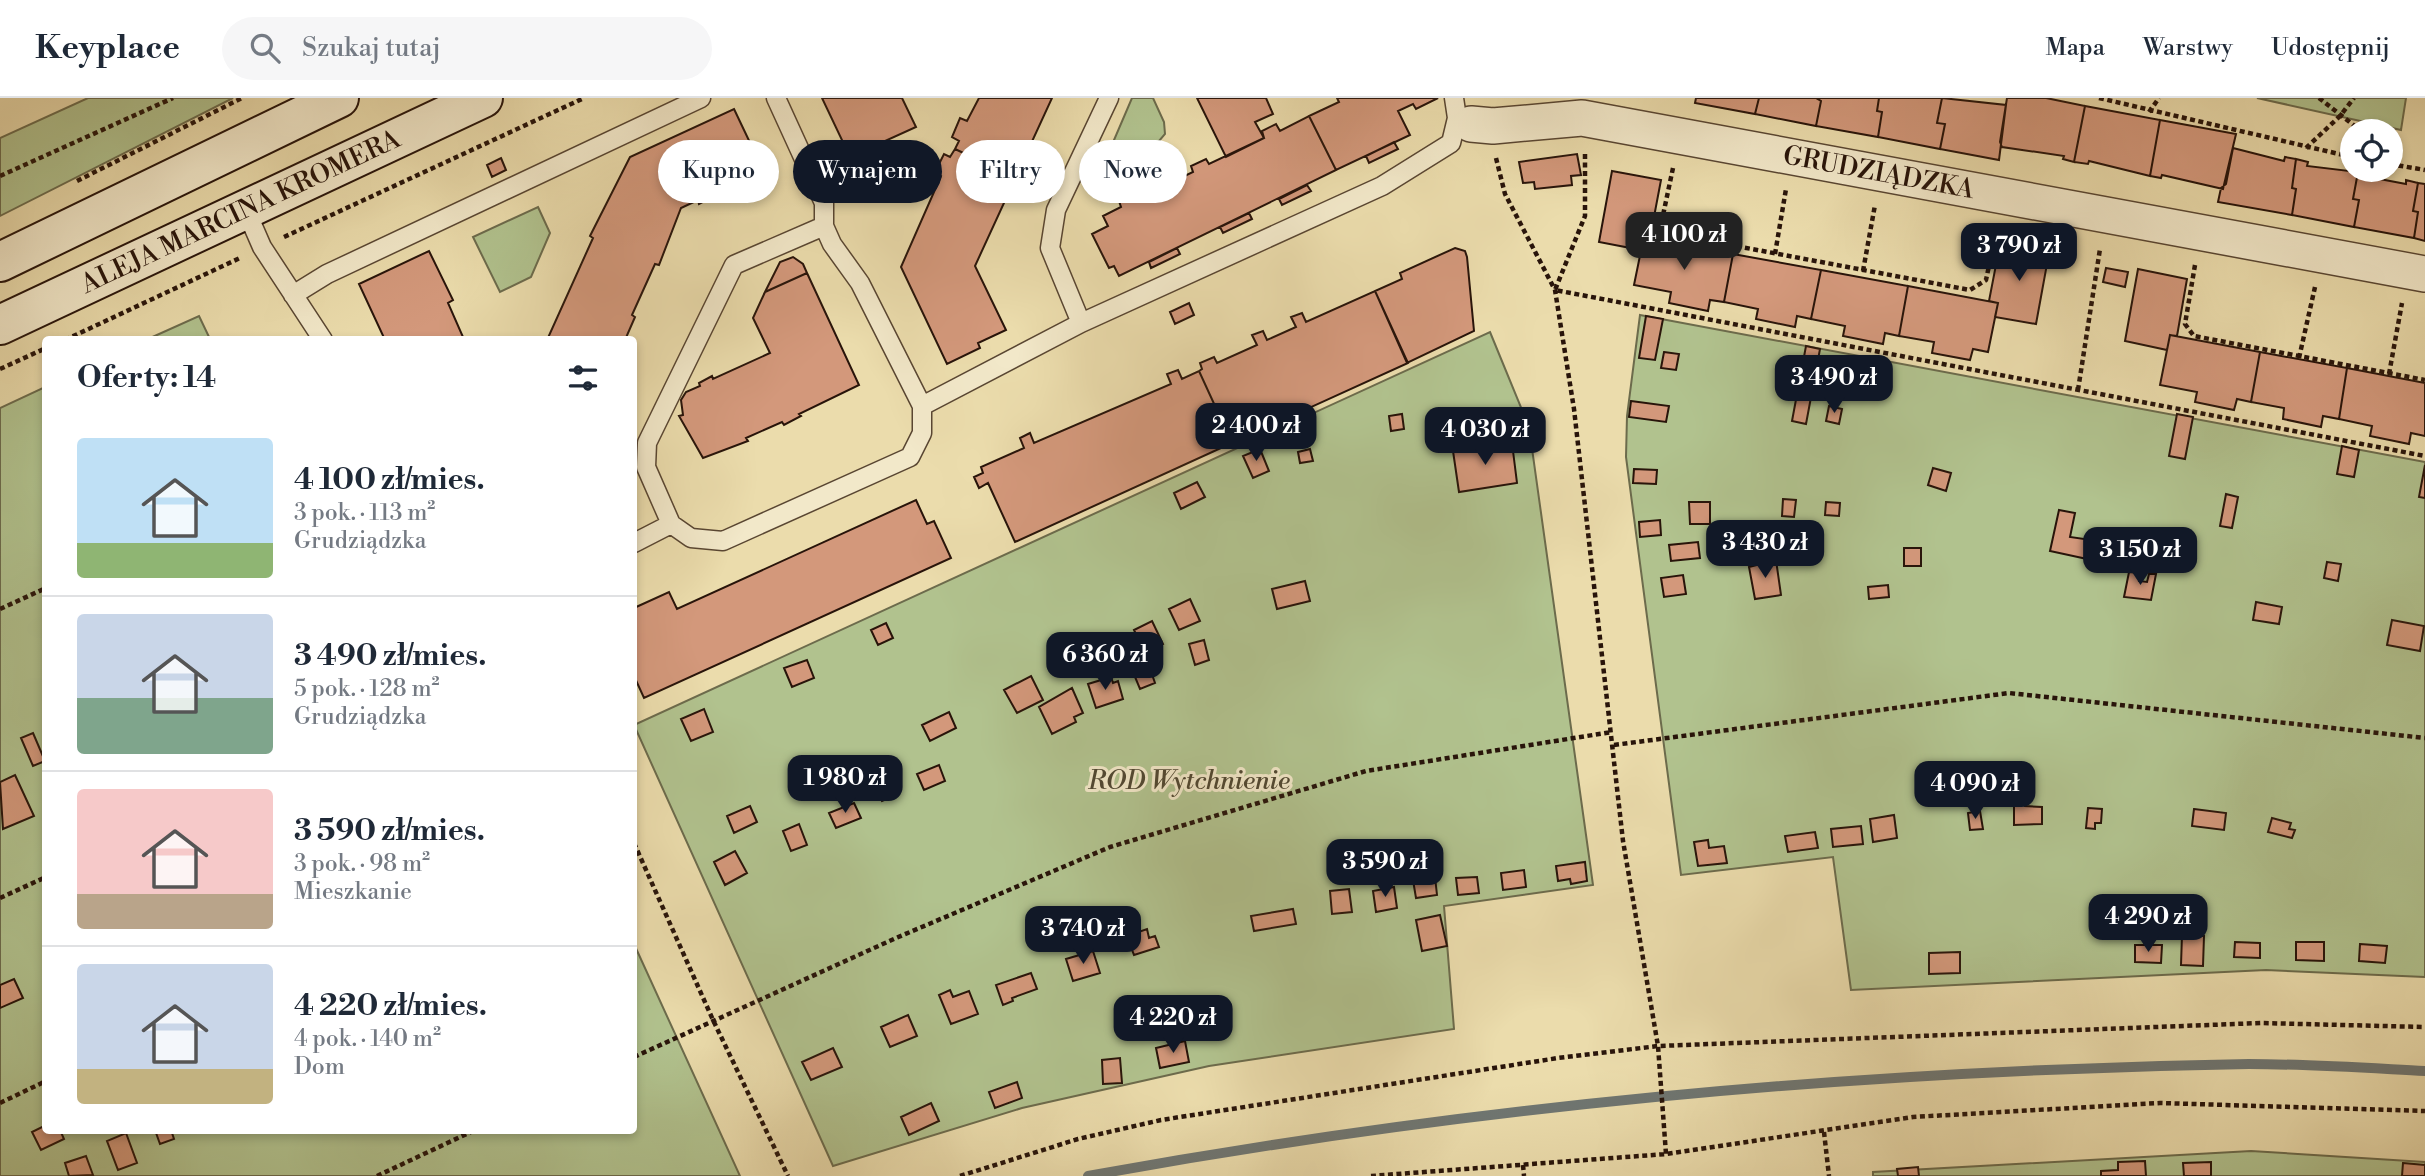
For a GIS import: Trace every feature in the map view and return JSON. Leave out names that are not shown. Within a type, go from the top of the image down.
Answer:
[{"type":"main road","points":[[0,262],[339,98]]},
{"type":"main road","name":"ALEJA MARCINA KROMERA","points":[[0,325],[483,98]]},
{"type":"street","name":"GRUDZIĄDZKA","points":[[1469,117],[1581,108],[2106,215],[2414,286]]},
{"type":"lane","points":[[293,295],[327,274],[701,98]]},
{"type":"lane","points":[[776,98],[824,203],[824,226],[832,244],[860,283],[922,406],[922,433],[910,457],[723,541],[691,538],[671,524],[646,467],[647,443],[734,265],[824,226]]},
{"type":"lane","points":[[1081,323],[1050,248],[1056,210],[1108,98]]},
{"type":"lane","points":[[922,406],[1081,323],[1382,186],[1451,143],[1469,117]]},
{"type":"lane","points":[[245,208],[262,247],[320,336]]},
{"type":"lane","points":[[637,541],[671,524]]},
{"type":"path","points":[[0,176],[173,98]]},
{"type":"path","points":[[74,183],[242,98]]},
{"type":"path","points":[[73,336],[584,98]]},
{"type":"path","points":[[2099,98],[2149,112],[2340,155]]},
{"type":"path","points":[[2149,112],[2159,98]]},
{"type":"path","points":[[2319,98],[2344,119]]},
{"type":"path","points":[[2306,148],[2340,116],[2354,98]]},
{"type":"path","points":[[1555,290],[1585,216],[1586,169],[1581,108]]},
{"type":"path","points":[[1469,117],[1495,155],[1506,194],[1555,290],[1574,410],[1623,841],[1658,1046],[1666,1154]]},
{"type":"path","points":[[1673,163],[1662,220],[1672,234],[1863,271],[1970,290],[1986,280],[1998,224]]},
{"type":"path","points":[[2403,166],[2425,170]]},
{"type":"path","points":[[1775,254],[1787,185]]},
{"type":"path","points":[[1863,271],[1876,201]]},
{"type":"path","points":[[2078,390],[2106,215]]},
{"type":"path","points":[[2195,261],[2185,324],[2194,336],[2425,380]]},
{"type":"path","points":[[2299,358],[2316,283]]},
{"type":"path","points":[[2389,374],[2414,286]]},
{"type":"path","points":[[1555,290],[2425,456]]},
{"type":"path","points":[[0,369],[42,350]]},
{"type":"path","points":[[0,609],[42,591]]},
{"type":"path","points":[[1614,745],[2009,692],[2425,738]]},
{"type":"path","points":[[637,1056],[1110,847],[1366,771],[1612,732]]},
{"type":"path","points":[[637,849],[713,1020],[788,1176]]},
{"type":"path","points":[[0,898],[42,879]]},
{"type":"path","points":[[960,1176],[1078,1139],[1161,1120],[1558,1058],[1658,1046],[2261,1023],[2425,1027]]},
{"type":"path","points":[[0,1103],[42,1083]]},
{"type":"path","points":[[1371,1176],[1666,1154],[1824,1132],[1913,1116],[2160,1103],[2425,1111]]},
{"type":"path","points":[[1824,1132],[1829,1176]]},
{"type":"path","points":[[377,1176],[466,1134]]},
{"type":"path","points":[[1523,1165],[1524,1176]]},
{"type":"green space","points":[[88,98],[233,98],[0,216],[0,138]]},
{"type":"green space","points":[[1132,98],[1153,98],[1164,122],[1165,134],[1160,140],[1114,140]]},
{"type":"green space","points":[[2257,98],[2406,98],[2403,119],[2352,119]]},
{"type":"green space","points":[[538,207],[550,233],[531,277],[500,292],[473,237]]},
{"type":"green space","points":[[1640,315],[2425,462],[2425,977],[2266,970],[1851,990],[1833,857],[1681,875],[1626,457],[1627,416]]},
{"type":"green space","points":[[199,316],[209,336],[155,336]]},
{"type":"green space","name":"ROD Wytchnienie","points":[[1490,332],[1529,427],[1593,885],[1444,906],[1454,1029],[1209,1066],[1022,1108],[833,1166],[637,732],[637,724]]},
{"type":"green space","points":[[42,388],[42,1134],[637,1134],[637,951],[740,1176],[0,1176],[0,408]]},
{"type":"green space","points":[[2251,1151],[2425,1162],[2425,1176],[1873,1176],[1873,1172]]},
{"type":"building","points":[[822,98],[902,98],[916,127],[887,140],[842,140]]},
{"type":"building","points":[[979,98],[1052,98],[1033,140],[957,140],[952,137],[960,118],[967,121]]},
{"type":"building","points":[[1197,98],[1266,98],[1273,114],[1255,122],[1264,138],[1226,157]]},
{"type":"building","points":[[1337,98],[1438,98],[1416,109],[1413,104],[1398,111],[1410,135],[1336,170],[1309,116],[1339,102]]},
{"type":"building","points":[[1696,98],[1759,98],[1755,114],[1695,103]]},
{"type":"building","points":[[1759,98],[1816,98],[1821,101],[1816,126],[1755,114]]},
{"type":"building","points":[[1816,98],[1879,98],[1877,111],[1882,112],[1878,137],[1816,126],[1821,101]]},
{"type":"building","points":[[1879,98],[1942,98],[1937,123],[1945,124],[1940,149],[1878,137],[1882,112],[1877,111]]},
{"type":"building","points":[[1942,98],[2006,105],[1999,160],[1940,149],[1945,124],[1937,123]]},
{"type":"building","points":[[2007,98],[2046,98],[2085,106],[2074,162],[2063,159],[2064,156],[2002,147],[2000,142]]},
{"type":"building","points":[[2085,106],[2160,120],[2150,176],[2089,161],[2088,164],[2074,162]]},
{"type":"building","points":[[734,109],[749,140],[667,140]]},
{"type":"building","points":[[1309,116],[1336,170],[1119,276],[1114,266],[1109,268],[1092,234],[1108,226],[1103,216],[1121,207],[1120,203],[1187,203],[1187,175],[1193,172],[1191,166],[1206,159],[1209,164],[1264,138],[1262,131],[1276,124],[1280,131]]},
{"type":"building","points":[[2160,120],[2236,134],[2223,189],[2162,175],[2161,178],[2150,176]]},
{"type":"building","points":[[1394,142],[1398,149],[1369,163],[1366,156]]},
{"type":"building","points":[[658,144],[658,203],[692,203],[681,208],[659,265],[655,264],[632,315],[635,317],[627,336],[549,336],[593,238],[590,236],[630,157]]},
{"type":"building","points":[[2233,148],[2284,161],[2285,157],[2296,159],[2292,188],[2296,189],[2292,215],[2218,202],[2221,188],[2226,184]]},
{"type":"building","points":[[956,149],[956,203],[1004,203],[975,266],[1006,330],[978,343],[980,348],[947,364],[901,267],[929,203],[942,203],[942,158],[944,154],[950,157]]},
{"type":"building","points":[[1577,154],[1581,175],[1571,176],[1572,185],[1535,189],[1534,182],[1523,183],[1519,162]]},
{"type":"building","points":[[501,158],[506,170],[492,177],[487,165]]},
{"type":"building","points":[[2296,159],[2308,162],[2307,166],[2340,170],[2340,182],[2356,182],[2353,199],[2359,200],[2354,227],[2292,215],[2296,189],[2292,188]]},
{"type":"building","points":[[1612,171],[1661,180],[1650,238],[1644,236],[1641,250],[1599,242]]},
{"type":"building","points":[[2406,180],[2418,183],[2413,211],[2418,212],[2414,238],[2354,227],[2359,200],[2353,199],[2356,182],[2406,184]]},
{"type":"building","points":[[2418,183],[2425,184],[2425,241],[2414,238],[2418,212],[2413,211]]},
{"type":"building","points":[[1307,185],[1311,191],[1282,205],[1279,199]]},
{"type":"building","points":[[1249,213],[1252,219],[1223,233],[1220,227]]},
{"type":"building","points":[[1644,236],[1733,254],[1724,302],[1710,300],[1708,311],[1669,303],[1671,292],[1634,285]]},
{"type":"building","points":[[2000,244],[2049,253],[2036,324],[1995,317],[1998,303],[1989,301]]},
{"type":"building","points":[[1177,248],[1180,254],[1151,268],[1149,262]]},
{"type":"building","points":[[1455,248],[1465,251],[1467,257],[1474,331],[1407,363],[1375,291],[1402,279],[1400,273]]},
{"type":"building","points":[[429,251],[453,300],[448,303],[463,336],[383,336],[359,284]]},
{"type":"building","points":[[1733,254],[1821,270],[1811,319],[1797,316],[1795,327],[1756,319],[1758,309],[1724,302]]},
{"type":"building","points":[[793,257],[803,264],[807,273],[765,292],[780,262]]},
{"type":"building","points":[[2106,268],[2128,272],[2125,287],[2103,282]]},
{"type":"building","points":[[2138,269],[2187,279],[2177,336],[2170,335],[2167,350],[2125,341]]},
{"type":"building","points":[[1821,270],[1908,286],[1899,336],[1885,333],[1883,344],[1843,336],[1845,326],[1811,319]]},
{"type":"building","points":[[807,273],[859,385],[799,414],[801,416],[784,425],[782,422],[746,438],[748,441],[703,458],[679,416],[683,415],[681,400],[686,392],[700,386],[699,383],[712,376],[713,379],[770,353],[753,318],[765,292]]},
{"type":"building","points":[[1908,286],[1998,303],[1988,352],[1973,349],[1970,360],[1932,353],[1934,342],[1899,336]]},
{"type":"building","points":[[1375,291],[1408,363],[1232,443],[1199,371],[1202,369],[1200,363],[1214,357],[1217,363],[1257,345],[1252,335],[1263,331],[1267,340],[1296,327],[1291,317],[1302,313],[1306,322]]},
{"type":"building","points":[[1189,303],[1194,315],[1175,324],[1170,312]]},
{"type":"building","points":[[1646,316],[1663,319],[1655,360],[1639,358]]},
{"type":"building","points":[[2170,335],[2260,352],[2251,402],[2237,399],[2234,410],[2195,402],[2197,392],[2160,385]]},
{"type":"building","points":[[1806,346],[1820,349],[1806,424],[1792,421]]},
{"type":"building","points":[[1664,352],[1679,354],[1676,370],[1661,368]]},
{"type":"building","points":[[2260,352],[2347,368],[2339,419],[2323,416],[2321,427],[2283,419],[2284,408],[2251,402]]},
{"type":"building","points":[[2347,368],[2425,383],[2425,436],[2411,433],[2409,444],[2370,436],[2372,426],[2339,419]]},
{"type":"building","points":[[1178,370],[1182,379],[1199,371],[1232,443],[1015,542],[988,483],[979,488],[974,477],[983,473],[981,467],[1024,448],[1020,438],[1030,433],[1034,443],[1171,384],[1167,374]]},
{"type":"building","points":[[1631,401],[1669,406],[1666,422],[1629,417]]},
{"type":"building","points":[[1829,406],[1842,409],[1839,424],[1826,421]]},
{"type":"building","points":[[1402,414],[1404,429],[1391,431],[1389,416]]},
{"type":"building","points":[[2177,414],[2193,417],[2185,459],[2169,456]]},
{"type":"building","points":[[1483,424],[1486,447],[1453,451],[1449,429]]},
{"type":"building","points":[[1512,443],[1517,483],[1459,492],[1453,451]]},
{"type":"building","points":[[2342,446],[2359,450],[2354,477],[2337,474]]},
{"type":"building","points":[[1260,449],[1269,471],[1253,478],[1243,456]]},
{"type":"building","points":[[1310,449],[1313,461],[1300,463],[1298,452]]},
{"type":"building","points":[[2425,465],[2425,498],[2419,497]]},
{"type":"building","points":[[1933,468],[1951,473],[1946,491],[1928,485]]},
{"type":"building","points":[[1634,469],[1657,470],[1656,484],[1633,483]]},
{"type":"building","points":[[1197,482],[1205,497],[1181,509],[1174,493]]},
{"type":"building","points":[[2226,494],[2238,497],[2232,528],[2220,526]]},
{"type":"building","points":[[1783,499],[1796,500],[1794,517],[1782,516]]},
{"type":"building","points":[[916,500],[927,524],[934,521],[951,558],[644,698],[637,683],[637,607],[669,592],[677,609]]},
{"type":"building","points":[[1689,502],[1710,502],[1710,524],[1690,524]]},
{"type":"building","points":[[1826,502],[1840,503],[1839,516],[1825,515]]},
{"type":"building","points":[[2059,510],[2075,513],[2070,537],[2105,542],[2101,562],[2050,551]]},
{"type":"building","points":[[1660,520],[1661,535],[1640,537],[1639,522]]},
{"type":"building","points":[[1698,542],[1700,558],[1671,561],[1669,545]]},
{"type":"building","points":[[1904,548],[1921,548],[1921,566],[1904,566]]},
{"type":"building","points":[[1776,560],[1781,595],[1755,599],[1749,567]]},
{"type":"building","points":[[2327,562],[2341,564],[2338,581],[2324,578]]},
{"type":"building","points":[[2129,572],[2140,573],[2139,581],[2147,582],[2149,574],[2156,574],[2151,600],[2124,597]]},
{"type":"building","points":[[1683,575],[1686,594],[1664,597],[1661,578]]},
{"type":"building","points":[[1305,581],[1310,601],[1277,609],[1272,589]]},
{"type":"building","points":[[1888,585],[1889,597],[1869,599],[1868,587]]},
{"type":"building","points":[[1190,599],[1200,621],[1179,630],[1169,609]]},
{"type":"building","points":[[2256,602],[2282,607],[2279,624],[2253,620]]},
{"type":"building","points":[[2392,620],[2424,626],[2420,651],[2387,645]]},
{"type":"building","points":[[1152,621],[1163,644],[1145,653],[1134,630]]},
{"type":"building","points":[[886,623],[893,638],[878,645],[871,630]]},
{"type":"building","points":[[1204,640],[1209,660],[1195,665],[1189,644]]},
{"type":"building","points":[[807,660],[814,678],[792,687],[784,668]]},
{"type":"building","points":[[1149,666],[1155,683],[1140,689],[1133,672]]},
{"type":"building","points":[[1031,676],[1043,700],[1017,713],[1004,690]]},
{"type":"building","points":[[1111,677],[1113,683],[1118,681],[1123,699],[1096,708],[1088,684]]},
{"type":"building","points":[[1072,688],[1083,713],[1074,717],[1076,722],[1052,734],[1039,707]]},
{"type":"building","points":[[704,709],[713,732],[691,741],[681,719]]},
{"type":"building","points":[[949,712],[956,728],[930,741],[922,725]]},
{"type":"building","points":[[33,733],[42,754],[42,762],[33,766],[21,738]]},
{"type":"building","points":[[939,765],[945,781],[924,790],[917,774]]},
{"type":"building","points":[[15,775],[34,816],[3,829],[0,782]]},
{"type":"building","points":[[886,779],[894,796],[882,801],[875,784]]},
{"type":"building","points":[[2014,796],[2025,796],[2025,806],[2042,807],[2042,824],[2014,825]]},
{"type":"building","points":[[854,803],[861,818],[836,828],[829,813]]},
{"type":"building","points":[[750,806],[757,822],[734,833],[727,816]]},
{"type":"building","points":[[2088,808],[2102,809],[2101,823],[2095,823],[2095,829],[2086,828]]},
{"type":"building","points":[[2194,809],[2226,813],[2224,830],[2192,826]]},
{"type":"building","points":[[1980,811],[1983,829],[1970,830],[1968,813]]},
{"type":"building","points":[[1894,815],[1897,838],[1873,842],[1870,819]]},
{"type":"building","points":[[2272,818],[2291,823],[2289,829],[2295,830],[2292,838],[2268,832]]},
{"type":"building","points":[[799,824],[807,845],[791,851],[783,831]]},
{"type":"building","points":[[1861,826],[1863,844],[1833,847],[1831,829]]},
{"type":"building","points":[[1815,832],[1818,848],[1788,852],[1785,836]]},
{"type":"building","points":[[1708,840],[1709,848],[1724,846],[1727,863],[1698,866],[1694,842]]},
{"type":"building","points":[[735,851],[747,873],[725,885],[714,862]]},
{"type":"building","points":[[1585,862],[1587,881],[1571,884],[1570,879],[1558,881],[1556,866]]},
{"type":"building","points":[[1524,870],[1526,887],[1503,890],[1501,873]]},
{"type":"building","points":[[1435,877],[1437,895],[1416,898],[1413,880]]},
{"type":"building","points":[[1477,877],[1479,893],[1458,895],[1456,878]]},
{"type":"building","points":[[1394,887],[1397,908],[1376,912],[1373,891]]},
{"type":"building","points":[[1349,889],[1352,912],[1332,914],[1330,891]]},
{"type":"building","points":[[1293,909],[1296,924],[1254,931],[1251,916]]},
{"type":"building","points":[[1440,915],[1447,946],[1422,951],[1416,920]]},
{"type":"building","points":[[1147,929],[1149,938],[1155,936],[1159,947],[1134,955],[1127,936]]},
{"type":"building","points":[[2182,935],[2204,936],[2203,966],[2181,965]]},
{"type":"building","points":[[2235,942],[2260,943],[2260,958],[2234,957]]},
{"type":"building","points":[[2296,942],[2324,942],[2324,961],[2296,960]]},
{"type":"building","points":[[2360,944],[2387,946],[2385,963],[2359,961]]},
{"type":"building","points":[[2135,945],[2162,945],[2161,963],[2135,962]]},
{"type":"building","points":[[1093,951],[1100,973],[1073,981],[1066,959]]},
{"type":"building","points":[[1960,952],[1960,973],[1929,974],[1929,953]]},
{"type":"building","points":[[1031,973],[1037,989],[1012,998],[1013,1001],[1003,1005],[996,985]]},
{"type":"building","points":[[14,979],[23,998],[0,1008],[0,985]]},
{"type":"building","points":[[950,990],[953,997],[969,991],[978,1014],[951,1024],[939,995]]},
{"type":"building","points":[[908,1015],[917,1036],[890,1047],[881,1027]]},
{"type":"building","points":[[1185,1041],[1189,1062],[1160,1068],[1156,1048]]},
{"type":"building","points":[[833,1048],[842,1067],[811,1080],[802,1062]]},
{"type":"building","points":[[1120,1058],[1122,1083],[1103,1084],[1102,1060]]},
{"type":"building","points":[[1017,1082],[1022,1098],[995,1108],[989,1092]]},
{"type":"building","points":[[931,1103],[939,1121],[909,1135],[901,1117]]},
{"type":"building","points":[[42,1127],[42,1134],[62,1134],[64,1139],[41,1150],[32,1132]]},
{"type":"building","points":[[126,1134],[137,1163],[118,1170],[107,1141]]},
{"type":"building","points":[[156,1134],[172,1134],[174,1139],[160,1144]]},
{"type":"building","points":[[86,1156],[93,1175],[69,1176],[65,1163]]},
{"type":"building","points":[[2145,1161],[2146,1176],[2101,1176],[2101,1171],[2118,1170],[2118,1162]]},
{"type":"building","points":[[2211,1162],[2211,1176],[2184,1176],[2183,1163]]},
{"type":"building","points":[[2403,1163],[2425,1165],[2425,1176],[2402,1176]]},
{"type":"building","points":[[1918,1167],[1919,1176],[1898,1176],[1897,1169]]},
{"type":"waterway","points":[[1088,1176],[1232,1151],[1521,1111],[1812,1084],[1957,1074],[2249,1064],[2425,1071]]}]
